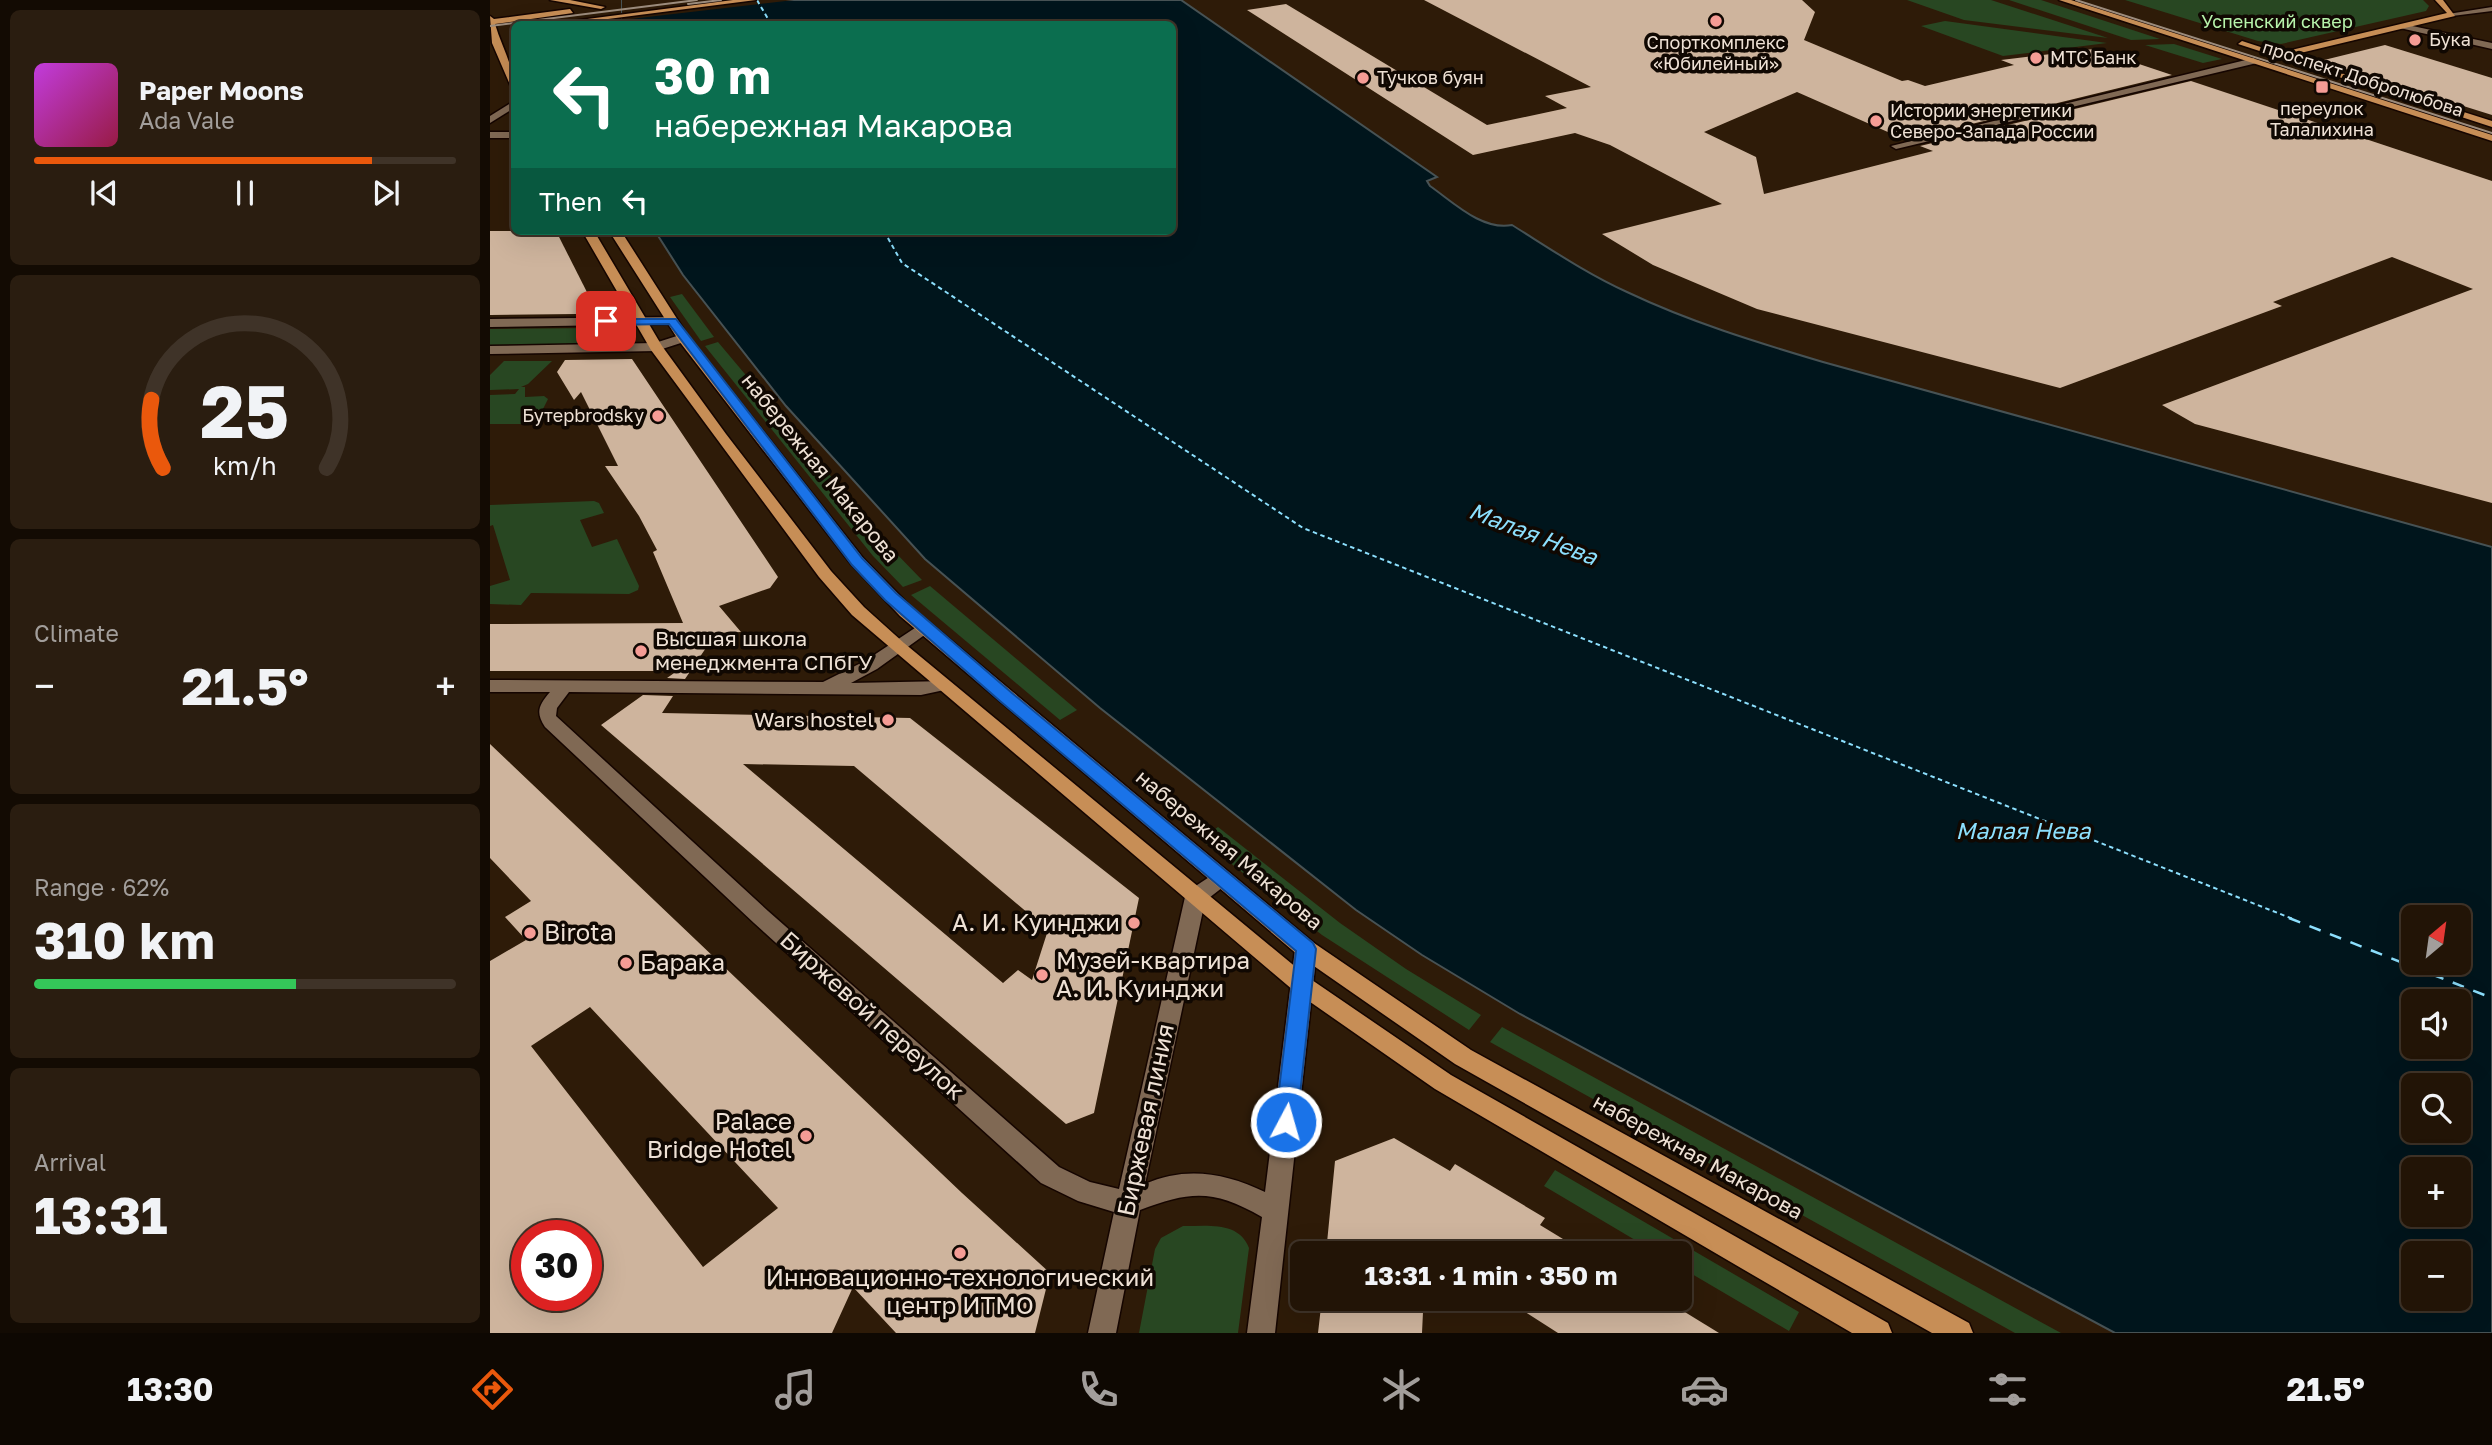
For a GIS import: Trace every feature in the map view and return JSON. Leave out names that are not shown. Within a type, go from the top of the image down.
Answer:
[{"type":"main road","points":[[511,79],[492,38],[490,20],[606,7],[554,0]]},
{"type":"main road","points":[[578,21],[752,0]]},
{"type":"main road","name":"проспект Добролюбова","points":[[2063,0],[2492,138]]},
{"type":"main road","points":[[2254,61],[2452,14],[2439,0]]},
{"type":"main road","points":[[591,21],[602,18]]},
{"type":"main road","points":[[492,38],[504,32]]},
{"type":"main road","name":"проспект Добролюбова","points":[[2227,40],[2492,124]]},
{"type":"main road","points":[[590,235],[656,347],[825,574],[858,611],[898,647],[1301,984],[1443,1082],[1878,1333]]},
{"type":"main road","name":"набережная Макарова","points":[[618,235],[683,338],[857,562],[924,627],[1306,949],[1463,1057],[1959,1333]]},
{"type":"street","points":[[2452,14],[2492,9]]},
{"type":"street","points":[[2403,26],[2492,46]]},
{"type":"street","points":[[1896,146],[2254,61]]},
{"type":"street","points":[[490,120],[511,106]]},
{"type":"street","points":[[490,135],[511,135]]},
{"type":"street","points":[[490,323],[672,321]]},
{"type":"street","points":[[490,350],[656,347],[683,338]]},
{"type":"street","points":[[826,688],[898,647],[924,627]]},
{"type":"street","points":[[490,686],[921,689],[943,685]]},
{"type":"street","name":"Биржевой переулок","points":[[565,686],[548,707],[547,716],[551,723],[761,917],[1050,1175],[1091,1196],[1129,1202],[1172,1186],[1213,1185],[1241,1192],[1276,1211]]},
{"type":"street","points":[[1195,897],[1220,878]]},
{"type":"street","name":"Биржевая линия","points":[[1102,1333],[1195,897]]},
{"type":"street","points":[[1261,1333],[1306,949]]},
{"type":"green space","points":[[1907,0],[1991,0],[2108,38],[1964,20]]},
{"type":"green space","points":[[2009,0],[2041,0],[2160,39],[2131,40]]},
{"type":"green space","name":"Успенский сквер","points":[[2125,0],[2423,0],[2429,6],[2426,11],[2281,44],[2258,41]]},
{"type":"green space","points":[[1945,21],[2107,43],[2003,56],[1921,26]]},
{"type":"green space","points":[[2174,44],[2222,59],[2203,63],[2145,45]]},
{"type":"green space","points":[[682,294],[714,337],[701,341],[670,297]]},
{"type":"green space","points":[[598,328],[602,344],[490,345],[490,329]]},
{"type":"green space","points":[[718,342],[892,549],[922,580],[903,587],[873,556],[705,346]]},
{"type":"green space","points":[[504,361],[552,361],[528,384],[521,387],[525,387],[525,397],[544,396],[548,399],[537,421],[532,424],[490,424],[490,395],[515,394],[519,389],[490,390],[490,375]]},
{"type":"green space","points":[[599,503],[604,513],[580,520],[592,547],[617,539],[639,586],[638,590],[629,594],[531,593],[521,605],[490,604],[490,586],[510,580],[493,525],[490,526],[490,505]]},
{"type":"green space","points":[[930,586],[1077,710],[1060,720],[911,595]]},
{"type":"green space","points":[[1218,827],[1340,923],[1406,969],[1481,1015],[1469,1030],[1322,935],[1200,839]]},
{"type":"green space","points":[[1502,1027],[2061,1333],[2015,1333],[1490,1042]]},
{"type":"green space","points":[[1555,1170],[1677,1241],[1637,1241],[1544,1186]]},
{"type":"green space","points":[[1183,1226],[1230,1229],[1244,1239],[1249,1248],[1238,1333],[1139,1333],[1155,1249],[1161,1238]]},
{"type":"green space","points":[[1692,1250],[1799,1312],[1789,1331],[1692,1274]]},
{"type":"water","name":"Малая Нева","points":[[622,0],[1181,0],[1437,177],[1427,181],[1430,186],[1468,214],[1490,224],[1512,225],[1597,277],[1651,303],[1723,331],[1823,362],[2492,547],[2492,1333],[2115,1333],[1520,1014],[1422,955],[1356,910],[1100,708],[925,559],[786,406],[683,275],[658,235],[1176,235],[1176,21],[622,21]]},
{"type":"pier","points":[[622,0],[794,0],[622,20]]},
{"type":"building","points":[[1424,0],[1802,0],[1815,12],[1804,40],[1902,81],[1908,80],[1925,86],[2014,65],[2001,60],[2094,49],[2172,75],[1906,140],[1797,92],[1704,132],[1756,157],[1764,194],[1933,151],[1920,146],[2191,81],[2492,181],[2492,503],[2195,424],[2162,405],[2473,289],[2392,257],[2273,302],[2282,306],[2060,388],[1757,309],[1653,265],[1602,234],[1722,204],[1610,145],[1575,133],[1473,155],[1247,10],[1286,4],[1487,125],[1567,108],[1545,96],[1591,87]]},
{"type":"building","points":[[2385,45],[2492,78],[2492,115],[2320,61]]},
{"type":"building","points":[[490,231],[511,231],[511,235],[558,235],[595,308],[577,314],[490,315]]},
{"type":"building","points":[[632,359],[778,577],[770,588],[719,606],[741,632],[716,633],[685,679],[667,678],[677,671],[490,671],[490,624],[683,623],[653,552],[657,550],[639,516],[605,466],[618,466],[581,392],[574,400],[557,372],[565,360]]},
{"type":"building","points":[[643,695],[673,696],[662,713],[910,718],[1139,898],[1094,1113],[1066,1124],[601,725]],"holes":[[[743,764],[854,766],[1048,930],[1032,980],[1018,970],[1003,983]]]},
{"type":"building","name":"Palace Bridge Hotel","points":[[490,744],[962,1193],[1050,1273],[1035,1333],[896,1333],[853,1287],[832,1333],[490,1333],[490,961],[526,940],[505,917],[531,901],[490,858]],"holes":[[[590,1007],[778,1208],[703,1267],[531,1046]]]},
{"type":"building","points":[[1394,1138],[1450,1171],[1455,1164],[1545,1218],[1540,1225],[1566,1241],[1327,1241],[1335,1161]]},
{"type":"building","points":[[1321,1311],[1425,1311],[1422,1333],[1318,1333]]},
{"type":"building","points":[[1523,1311],[1683,1311],[1719,1333],[1558,1333]]},
{"type":"ferry route","points":[[757,0],[769,21]]},
{"type":"ferry route","points":[[886,235],[902,263],[1303,528],[2293,919]]},
{"type":"ferry route","points":[[2289,918],[2492,998]]},
{"type":"tram line","points":[[530,21],[697,0]]},
{"type":"tram line","points":[[688,4],[721,0]]},
{"type":"tram line","points":[[2076,0],[2492,133]]},
{"type":"tram line","points":[[490,26],[511,23]]},
{"type":"place","name":"Спорткомплекс «Юбилейный»","points":[[1716,21]]},
{"type":"place","name":"Бука","points":[[2415,40]]},
{"type":"place","name":"МТС Банк","points":[[2036,58]]},
{"type":"place","name":"Тучков буян","points":[[1363,78]]},
{"type":"place","name":"переулок Талалихина","points":[[2322,87]]},
{"type":"place","name":"Истории энергетики Северо-Запада России","points":[[1876,121]]},
{"type":"place","name":"Бутерbrodsky","points":[[658,416]]},
{"type":"place","name":"Высшая школа менеджмента СПбГУ","points":[[641,651]]},
{"type":"place","name":"Wars hostel","points":[[888,720]]},
{"type":"place","name":"А. И. Куинджи","points":[[1134,923]]},
{"type":"place","name":"Birota","points":[[530,933]]},
{"type":"place","name":"Барака","points":[[626,963]]},
{"type":"place","name":"Музей-квартира А. И. Куинджи","points":[[1042,975]]},
{"type":"place","name":"Palace Bridge Hotel","points":[[806,1136]]},
{"type":"place","name":"Инновационно-технологический центр ИТМО","points":[[960,1253]]},
{"type":"route","points":[[606,321],[672,321],[857,562],[906,612],[1306,949],[1286,1122]]}]
